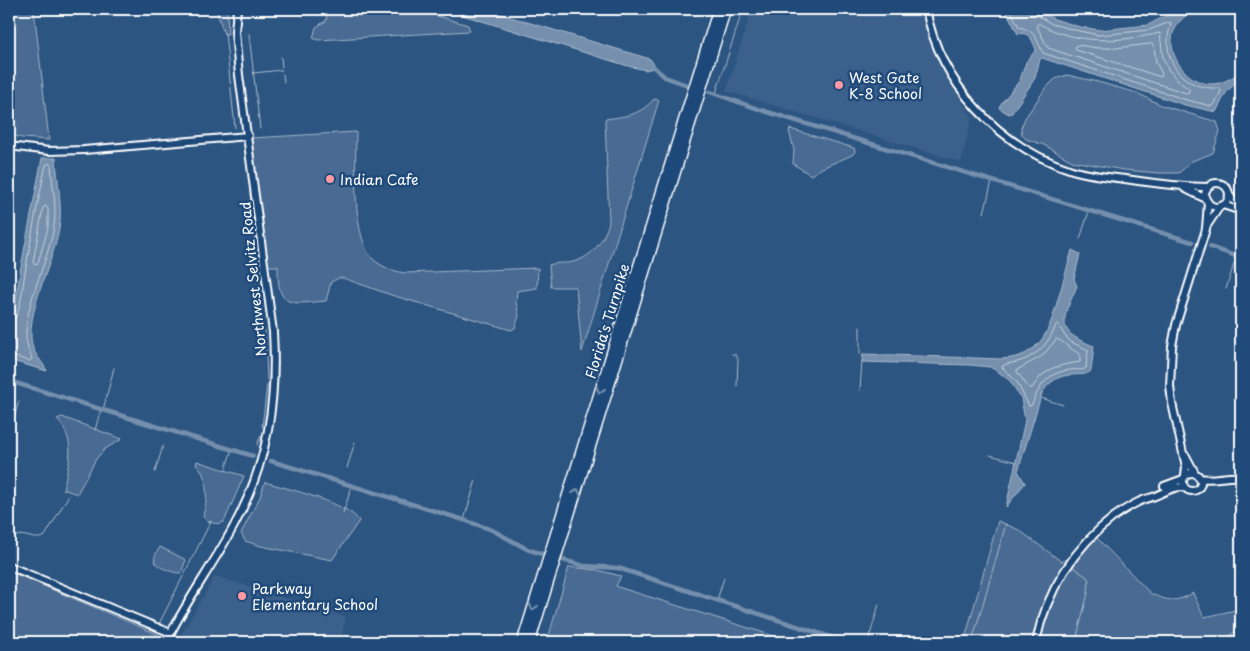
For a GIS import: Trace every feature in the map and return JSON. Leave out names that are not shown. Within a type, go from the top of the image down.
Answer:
[{"type":"highway","name":"Florida's Turnpike","points":[[559,538],[718,9]]},
{"type":"highway","name":"Florida's Turnpike","points":[[522,642],[559,538],[726,9]]},
{"type":"highway","name":"Florida's Turnpike","points":[[530,642],[547,574]]},
{"type":"street","name":"Northwest Selvitz Road","points":[[166,642],[241,512],[257,474],[270,426],[274,387],[273,332],[235,32],[237,9]]},
{"type":"street","points":[[926,9],[939,54],[950,75],[986,119],[1010,139],[1032,153],[1073,170],[1101,176],[1178,186],[1208,187],[1216,183],[1223,184],[1229,196],[1241,209]]},
{"type":"street","points":[[9,146],[49,151],[84,150],[248,136]]},
{"type":"street","points":[[1178,186],[1207,200],[1214,206],[1222,205],[1241,209]]},
{"type":"street","points":[[1184,487],[1186,467],[1181,450],[1170,386],[1172,346],[1176,325],[1206,228],[1207,200],[1205,195],[1208,187]]},
{"type":"street","points":[[1206,228],[1229,196]]},
{"type":"street","points":[[1182,448],[1198,476],[1200,486]]},
{"type":"street","points":[[1036,642],[1041,619],[1049,599],[1071,561],[1083,545],[1108,521],[1161,488],[1190,473],[1212,479],[1228,476],[1240,477]]},
{"type":"street","points":[[1146,498],[1168,489],[1184,487],[1192,491],[1200,486],[1240,477]]},
{"type":"street","points":[[9,566],[171,633]]},
{"type":"shaded area","points":[[9,9],[34,9],[49,140],[22,138],[9,134],[9,57],[13,40],[13,26]]},
{"type":"shaded area","points":[[216,9],[227,9],[228,34],[224,34]]},
{"type":"shaded area","points":[[328,9],[414,9],[468,25],[470,31],[318,40],[313,38],[316,27],[326,21]]},
{"type":"shaded area","name":"West Gate K-8 School","points":[[752,9],[919,9],[934,54],[947,79],[972,117],[961,162],[726,91]]},
{"type":"shaded area","points":[[1067,75],[1137,93],[1161,105],[1217,122],[1220,131],[1213,153],[1192,161],[1179,173],[1159,173],[1124,170],[1072,161],[1044,145],[1026,139],[1022,135],[1021,128],[1025,118],[1045,89],[1055,79]]},
{"type":"shaded area","points":[[654,99],[659,100],[582,352],[576,287],[551,287],[549,265],[580,260],[592,252],[601,241],[609,222],[605,119],[626,116],[637,112]]},
{"type":"shaded area","points":[[790,129],[854,148],[855,152],[811,175],[793,164],[794,150]]},
{"type":"shaded area","points":[[356,132],[357,209],[362,238],[370,256],[383,266],[405,273],[538,268],[537,288],[517,291],[516,302],[519,316],[515,328],[511,330],[391,295],[343,278],[331,282],[326,301],[295,303],[283,297],[278,280],[278,266],[268,266],[251,138]]},
{"type":"shaded area","points":[[245,139],[263,266],[257,266]]},
{"type":"shaded area","points":[[62,417],[122,439],[105,449],[96,459],[77,494],[63,489],[70,453],[67,436],[57,419]]},
{"type":"shaded area","points":[[197,461],[244,476],[224,522],[213,523],[203,517],[206,504],[206,486],[202,471],[196,464]]},
{"type":"shaded area","points":[[265,482],[331,503],[344,509],[359,521],[332,560],[245,541],[241,533],[260,497]]},
{"type":"shaded area","points":[[998,521],[1019,530],[1062,562],[1065,559],[1068,561],[1034,642],[964,642]]},
{"type":"shaded area","points":[[1095,536],[1151,594],[1177,600],[1193,593],[1205,617],[1235,610],[1241,611],[1241,642],[1038,642],[1048,606],[1073,562]]},
{"type":"shaded area","points":[[160,547],[186,560],[181,573],[165,569],[156,563],[155,557]]},
{"type":"shaded area","points":[[569,567],[597,570],[621,576],[616,586],[618,587],[793,642],[547,642]]},
{"type":"shaded area","points":[[9,571],[159,635],[156,642],[9,642]]},
{"type":"shaded area","name":"Parkway Elementary School","points":[[215,576],[346,617],[340,642],[177,642]]},
{"type":"shaded area","points":[[366,636],[372,642],[343,642],[344,637]]},
{"type":"water","points":[[443,9],[484,9],[650,59],[656,67],[646,70],[628,66]]},
{"type":"water","points":[[1005,9],[1036,9],[1054,19],[1080,27],[1100,30],[1148,25],[1179,9],[1196,9],[1180,21],[1172,36],[1174,55],[1179,64],[1185,72],[1202,82],[1219,83],[1239,73],[1241,73],[1241,79],[1227,91],[1216,112],[1185,105],[1042,58],[1040,59],[1035,78],[1012,113],[1009,114],[999,108],[1000,105],[1020,80],[1026,62],[1036,50],[1028,35],[1018,34]]},
{"type":"water","points":[[42,158],[56,158],[60,212],[56,243],[32,319],[33,349],[47,371],[9,360],[9,321],[15,306]]},
{"type":"water","points":[[1072,250],[1080,254],[1074,279],[1077,286],[1065,316],[1065,323],[1072,335],[1094,346],[1091,371],[1089,373],[1067,375],[1059,378],[1051,382],[1042,393],[1018,471],[1025,483],[1006,507],[1025,420],[1021,398],[1010,381],[990,367],[862,362],[863,354],[1002,359],[1026,353],[1041,341],[1051,322]]},
{"type":"waterway","points":[[642,13],[644,9]]},
{"type":"waterway","points":[[716,93],[743,9]]},
{"type":"waterway","points":[[225,33],[235,128]]},
{"type":"waterway","points":[[249,34],[260,129]]},
{"type":"waterway","points":[[281,57],[282,67]]},
{"type":"waterway","points":[[650,64],[665,77],[687,85]]},
{"type":"waterway","points":[[253,73],[282,70]]},
{"type":"waterway","points":[[283,74],[284,82]]},
{"type":"waterway","points":[[710,92],[761,110],[1192,242]]},
{"type":"waterway","points":[[984,213],[992,181]]},
{"type":"waterway","points":[[1080,239],[1089,211]]},
{"type":"waterway","points":[[1210,247],[1241,258]]},
{"type":"waterway","points":[[1226,289],[1234,264]]},
{"type":"waterway","points":[[860,327],[860,354]]},
{"type":"waterway","points":[[265,330],[267,380]]},
{"type":"waterway","points":[[732,354],[736,355],[738,359],[737,386]]},
{"type":"waterway","points":[[860,390],[862,361]]},
{"type":"waterway","points":[[103,410],[114,368]]},
{"type":"waterway","points":[[9,381],[253,456]]},
{"type":"waterway","points":[[262,427],[267,385]]},
{"type":"waterway","points":[[1041,398],[1063,405]]},
{"type":"waterway","points":[[12,424],[19,401]]},
{"type":"waterway","points":[[95,430],[101,409]]},
{"type":"waterway","points":[[257,445],[261,435]]},
{"type":"waterway","points":[[347,468],[355,442]]},
{"type":"waterway","points":[[155,472],[163,446]]},
{"type":"waterway","points":[[225,471],[232,449]]},
{"type":"waterway","points":[[990,455],[1016,462]]},
{"type":"waterway","points":[[271,461],[464,520],[492,530],[527,549],[548,556]]},
{"type":"waterway","points":[[464,520],[476,480]]},
{"type":"waterway","points":[[343,513],[352,486]]},
{"type":"waterway","points":[[9,544],[13,539],[21,535],[35,538],[45,536],[69,495]]},
{"type":"waterway","points":[[159,624],[211,521]]},
{"type":"waterway","points":[[972,642],[1006,524]]},
{"type":"waterway","points":[[556,558],[584,566],[618,568],[846,642]]},
{"type":"waterway","points":[[1073,567],[1087,577],[1089,581],[1088,593],[1077,636]]},
{"type":"waterway","points":[[9,571],[63,594]]},
{"type":"waterway","points":[[717,600],[724,578]]},
{"type":"waterway","points":[[868,642],[879,604]]},
{"type":"waterway","points":[[1223,642],[1241,626]]},
{"type":"waterway","points":[[823,642],[825,636]]},
{"type":"place","name":"West Gate K-8 School","points":[[839,85]]},
{"type":"place","name":"Indian Cafe","points":[[330,179]]},
{"type":"place","name":"Parkway Elementary School","points":[[242,596]]}]
